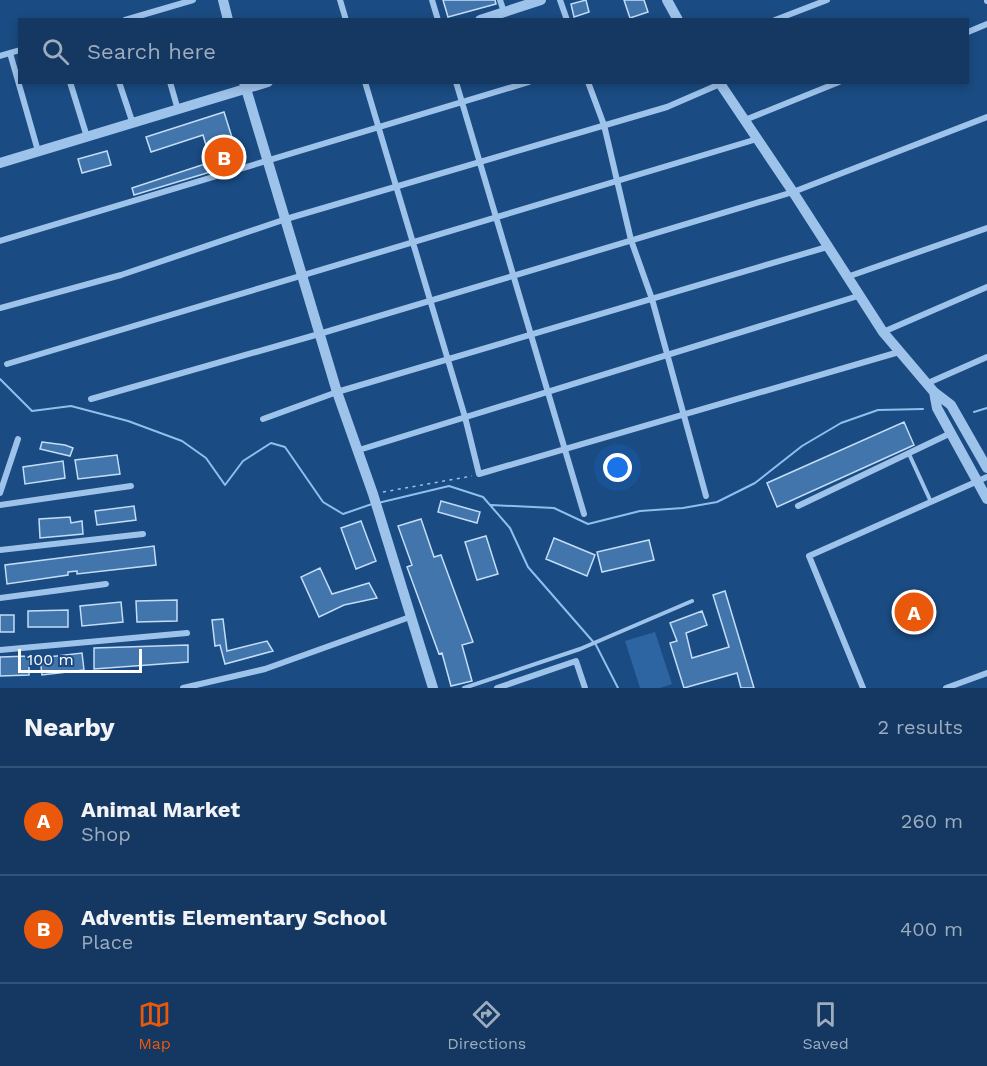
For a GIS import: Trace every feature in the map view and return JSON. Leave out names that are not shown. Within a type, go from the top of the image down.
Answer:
[{"type":"street","points":[[150,16],[193,0]]},
{"type":"street","points":[[223,0],[228,18]]},
{"type":"street","points":[[340,0],[345,18]]},
{"type":"street","points":[[432,0],[437,18]]},
{"type":"street","points":[[500,0],[504,12]]},
{"type":"street","points":[[486,18],[541,0]]},
{"type":"street","points":[[560,0],[566,18]]},
{"type":"street","points":[[667,0],[677,18]]},
{"type":"street","points":[[780,18],[826,0]]},
{"type":"street","points":[[969,32],[987,24]]},
{"type":"street","points":[[0,56],[18,51]]},
{"type":"street","points":[[10,53],[18,81]]},
{"type":"street","points":[[19,84],[38,151]]},
{"type":"street","points":[[71,84],[88,137]]},
{"type":"street","points":[[120,84],[133,124]]},
{"type":"street","points":[[171,84],[178,110]]},
{"type":"street","points":[[366,84],[411,244],[465,417],[479,474],[900,351]]},
{"type":"street","points":[[457,84],[532,335],[563,450],[584,514]]},
{"type":"street","points":[[0,241],[522,84]]},
{"type":"street","points":[[589,84],[603,125],[619,182],[631,240],[652,299],[706,496]]},
{"type":"street","points":[[0,308],[121,275],[286,219],[666,106],[718,84]]},
{"type":"street","points":[[721,84],[793,192],[858,296],[883,332],[931,388],[943,397],[956,412],[987,468]]},
{"type":"street","points":[[745,120],[834,84]]},
{"type":"street","points":[[0,163],[178,110],[245,86],[337,393],[380,516],[433,688]]},
{"type":"street","points":[[92,399],[319,334],[793,192],[987,117]]},
{"type":"street","points":[[7,364],[758,139]]},
{"type":"street","points":[[846,277],[987,228]]},
{"type":"street","points":[[263,419],[337,393],[827,247]]},
{"type":"street","points":[[883,332],[987,287]]},
{"type":"street","points":[[358,450],[858,296]]},
{"type":"street","points":[[931,388],[987,357]]},
{"type":"street","points":[[931,388],[937,408],[982,480],[987,499]]},
{"type":"street","points":[[798,506],[951,433]]},
{"type":"street","points":[[0,493],[18,439]]},
{"type":"street","points":[[863,688],[809,556],[982,480]]},
{"type":"street","points":[[0,505],[131,486]]},
{"type":"street","points":[[0,550],[143,534]]},
{"type":"street","points":[[0,598],[106,584]]},
{"type":"street","points":[[183,688],[265,669],[410,618]]},
{"type":"street","points":[[0,650],[187,633]]},
{"type":"street","points":[[497,688],[576,661],[585,688]]},
{"type":"street","points":[[946,688],[987,673]]},
{"type":"street","points":[[966,681],[969,688]]},
{"type":"lane","points":[[909,454],[931,502]]},
{"type":"lane","points":[[464,688],[580,649],[692,601]]},
{"type":"path","points":[[373,495],[479,474]]},
{"type":"shaded area","points":[[655,632],[672,684],[660,688],[640,688],[625,641]]},
{"type":"building","points":[[443,0],[495,0],[496,4],[448,17]]},
{"type":"building","points":[[586,0],[589,12],[574,17],[571,4]]},
{"type":"building","points":[[624,0],[644,0],[648,12],[630,18]]},
{"type":"building","points":[[224,112],[240,163],[134,195],[132,188],[211,162],[203,135],[151,152],[146,137]]},
{"type":"building","points":[[107,151],[111,165],[82,173],[78,159]]},
{"type":"building","points":[[904,422],[914,445],[777,507],[767,483]]},
{"type":"building","points":[[42,442],[73,448],[70,456],[40,449]]},
{"type":"building","points":[[117,455],[120,474],[78,479],[75,460]]},
{"type":"building","points":[[63,461],[65,478],[25,484],[23,467]]},
{"type":"building","points":[[441,501],[480,512],[477,523],[438,512]]},
{"type":"building","points":[[134,506],[136,520],[97,525],[95,511]]},
{"type":"building","points":[[70,517],[71,523],[82,521],[83,534],[40,538],[39,519]]},
{"type":"building","points":[[421,519],[434,557],[441,555],[473,642],[462,645],[472,681],[451,686],[442,653],[439,654],[407,567],[412,565],[398,526]]},
{"type":"building","points":[[361,521],[376,561],[356,569],[341,528]]},
{"type":"building","points":[[486,536],[498,574],[477,580],[465,542]]},
{"type":"building","points":[[554,538],[595,555],[587,576],[546,559]]},
{"type":"building","points":[[649,540],[654,560],[602,572],[597,552]]},
{"type":"building","points":[[154,546],[156,565],[77,574],[77,571],[68,572],[68,575],[7,584],[5,565]]},
{"type":"building","points":[[320,568],[332,594],[369,583],[377,598],[344,605],[319,617],[301,577]]},
{"type":"building","points":[[725,591],[754,688],[741,688],[737,673],[684,688],[670,643],[677,641],[670,623],[702,611],[707,625],[686,633],[692,658],[729,647],[713,595]]},
{"type":"building","points":[[177,600],[177,621],[137,622],[136,601]]},
{"type":"building","points":[[121,602],[123,622],[82,626],[80,606]]},
{"type":"building","points":[[68,610],[68,627],[28,627],[28,611]]},
{"type":"building","points":[[0,615],[14,615],[14,632],[0,632]]},
{"type":"building","points":[[223,619],[227,651],[267,641],[273,651],[225,664],[220,645],[215,646],[212,620]]},
{"type":"building","points":[[188,645],[188,662],[94,669],[94,648]]},
{"type":"building","points":[[82,653],[84,670],[42,675],[40,658]]},
{"type":"building","points":[[29,656],[29,675],[0,676],[0,657]]},
{"type":"waterway","points":[[0,379],[32,411],[71,406],[128,421],[182,441],[206,458],[225,485],[243,461],[271,443],[285,447],[323,502],[343,514],[372,504]]},
{"type":"waterway","points":[[974,412],[987,408]]},
{"type":"waterway","points":[[491,505],[554,508],[588,524],[640,511],[683,508],[717,502],[755,483],[802,446],[841,423],[878,410],[923,409]]},
{"type":"waterway","points":[[378,503],[449,486],[483,497],[510,528],[528,567],[596,645],[618,688]]},
{"type":"place","name":"Adventis Elementary School","points":[[224,157]]},
{"type":"place","name":"Animal Market","points":[[914,612]]}]
